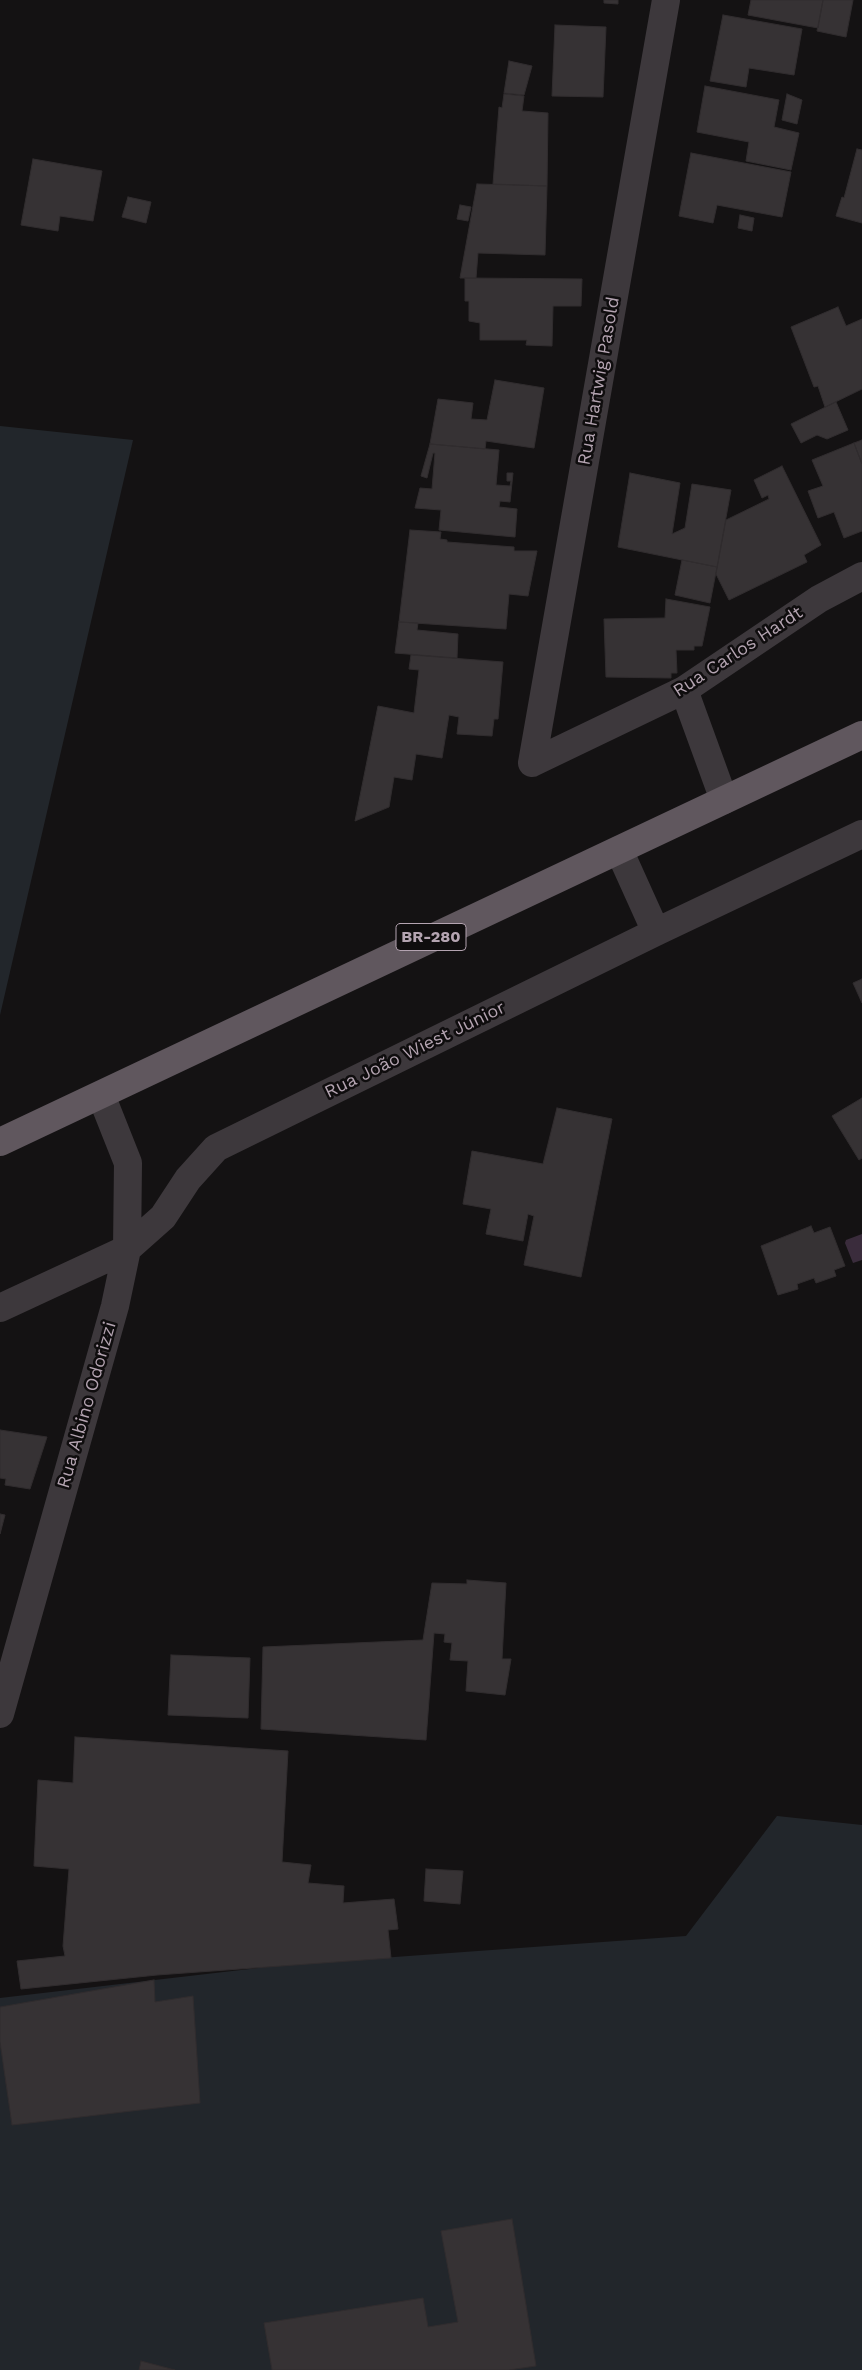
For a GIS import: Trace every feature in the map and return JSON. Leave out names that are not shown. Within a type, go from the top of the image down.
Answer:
[{"type":"highway","name":"BR-280","points":[[0,1142],[862,735]]},
{"type":"street","name":"Rua Hartwig Pasold","points":[[532,763],[666,0]]},
{"type":"street","name":"Rua Carlos Hardt","points":[[532,763],[684,690],[819,599],[862,576]]},
{"type":"street","points":[[684,690],[724,800]]},
{"type":"street","name":"Rua João Wiest Júnior","points":[[0,1308],[127,1249],[163,1217],[188,1179],[216,1148],[656,932],[862,834]]},
{"type":"street","points":[[619,850],[656,932]]},
{"type":"street","name":"Rua Albino Odorizzi","points":[[0,1714],[115,1306],[127,1249],[128,1163],[101,1095]]},
{"type":"shaded area","points":[[0,426],[133,440],[0,1015]]},
{"type":"shaded area","points":[[862,1234],[862,1260],[853,1263],[845,1243],[846,1240]]},
{"type":"shaded area","points":[[777,1816],[862,1825],[862,2370],[0,2370],[0,1998],[284,1965],[686,1936]]},
{"type":"building","points":[[604,0],[618,0],[618,4],[604,3]]},
{"type":"building","points":[[751,0],[823,0],[818,28],[748,15]]},
{"type":"building","points":[[823,0],[853,0],[846,37],[817,31]]},
{"type":"building","points":[[723,15],[802,29],[794,75],[749,68],[746,87],[710,81]]},
{"type":"building","points":[[555,25],[606,27],[603,97],[552,96]]},
{"type":"building","points":[[509,61],[532,66],[524,95],[504,93]]},
{"type":"building","points":[[705,86],[779,100],[774,127],[799,133],[791,170],[746,161],[749,142],[697,132]]},
{"type":"building","points":[[504,94],[524,96],[522,111],[548,113],[547,186],[493,184],[499,107],[502,108]]},
{"type":"building","points":[[787,94],[802,100],[797,124],[782,120]]},
{"type":"building","points":[[857,149],[862,150],[862,223],[836,216],[842,197],[844,198]]},
{"type":"building","points":[[691,153],[791,172],[782,217],[717,205],[713,223],[679,216]]},
{"type":"building","points":[[33,159],[102,171],[93,221],[60,216],[58,231],[21,225]]},
{"type":"building","points":[[477,184],[547,186],[545,255],[478,253],[476,278],[460,278]]},
{"type":"building","points":[[128,197],[151,202],[146,223],[122,217]]},
{"type":"building","points":[[460,205],[471,207],[468,221],[457,219]]},
{"type":"building","points":[[740,215],[754,218],[752,231],[738,228]]},
{"type":"building","points":[[465,278],[582,279],[581,306],[553,306],[552,346],[526,345],[527,340],[480,340],[480,323],[469,321],[469,301],[465,301]]},
{"type":"building","points":[[838,307],[846,326],[862,319],[862,389],[825,407],[818,386],[814,387],[791,327]]},
{"type":"building","points":[[495,380],[544,388],[534,448],[486,441],[485,449],[430,444],[438,399],[473,403],[471,419],[487,420]]},
{"type":"building","points":[[836,402],[848,430],[827,439],[817,435],[801,443],[791,424]]},
{"type":"building","points":[[862,440],[862,464],[854,443]]},
{"type":"building","points":[[854,443],[862,464],[862,531],[844,538],[834,512],[818,518],[808,491],[823,486],[812,460]]},
{"type":"building","points":[[430,444],[499,450],[496,485],[510,486],[511,481],[507,481],[507,473],[513,473],[510,502],[500,501],[499,507],[517,509],[515,537],[439,530],[441,510],[415,508],[420,488],[432,489],[435,453],[433,453],[427,478],[421,476]]},
{"type":"building","points":[[782,466],[821,545],[804,555],[807,562],[729,600],[716,574],[726,520],[769,499],[768,495],[762,498],[754,480]]},
{"type":"building","points":[[630,473],[680,483],[672,534],[685,528],[692,484],[731,490],[717,567],[618,547]]},
{"type":"building","points":[[410,530],[441,532],[440,539],[447,540],[447,542],[514,547],[514,551],[537,551],[528,596],[509,594],[506,629],[399,622]]},
{"type":"building","points":[[682,560],[717,567],[710,603],[675,595]]},
{"type":"building","points":[[666,599],[710,607],[702,646],[694,646],[694,650],[676,650],[677,673],[671,673],[671,678],[606,677],[604,619],[665,618]]},
{"type":"building","points":[[399,622],[418,623],[417,630],[458,634],[457,658],[395,653]]},
{"type":"building","points":[[411,655],[503,662],[498,719],[494,719],[492,736],[457,734],[459,717],[449,715],[442,758],[416,754],[412,780],[394,777],[389,807],[355,821],[378,706],[414,713],[419,670],[409,669]]},
{"type":"building","points":[[862,979],[862,1003],[853,983]]},
{"type":"building","points":[[862,1098],[862,1158],[859,1160],[832,1116]]},
{"type":"building","points":[[557,1108],[612,1119],[581,1277],[524,1265],[534,1216],[528,1214],[523,1241],[486,1234],[491,1209],[463,1204],[472,1151],[543,1164]]},
{"type":"building","points":[[811,1226],[814,1233],[830,1227],[845,1266],[834,1270],[836,1276],[816,1283],[814,1278],[797,1284],[798,1289],[778,1295],[761,1246]]},
{"type":"building","points":[[0,1430],[47,1437],[30,1489],[5,1485],[6,1479],[0,1478]]},
{"type":"building","points":[[0,1514],[5,1515],[0,1534]]},
{"type":"building","points":[[467,1580],[506,1583],[502,1659],[511,1659],[505,1695],[466,1691],[468,1661],[450,1660],[452,1643],[444,1642],[445,1634],[434,1633],[426,1740],[261,1729],[263,1647],[423,1640],[432,1583],[467,1584]]},
{"type":"building","points":[[171,1655],[250,1658],[248,1718],[168,1715]]},
{"type":"building","points":[[75,1737],[288,1751],[282,1862],[311,1865],[308,1883],[344,1886],[343,1903],[394,1899],[398,1929],[388,1930],[391,1958],[157,1975],[21,1989],[17,1961],[65,1956],[63,1946],[69,1869],[34,1866],[38,1780],[73,1783]]},
{"type":"building","points":[[426,1869],[463,1871],[460,1904],[424,1901]]},
{"type":"building","points":[[154,1980],[155,2002],[193,1996],[200,2103],[12,2125],[0,2042],[0,2007]]},
{"type":"building","points":[[512,2219],[536,2366],[509,2370],[272,2370],[264,2323],[423,2298],[428,2327],[458,2322],[441,2231]]},
{"type":"building","points":[[141,2361],[175,2370],[139,2370]]}]
